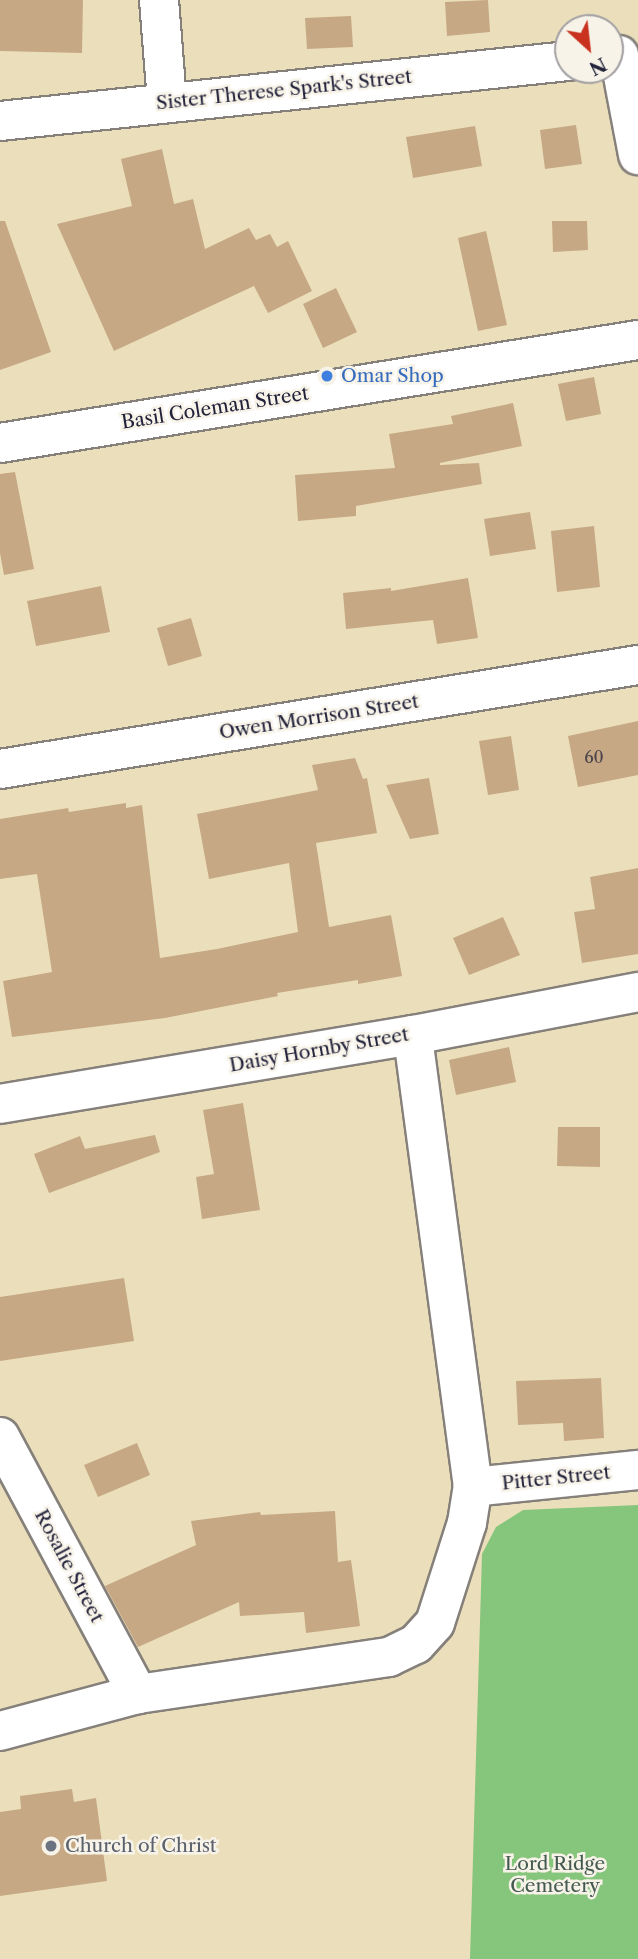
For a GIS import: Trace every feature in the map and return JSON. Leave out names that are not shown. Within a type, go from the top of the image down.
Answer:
[{"type":"street","points":[[159,0],[167,101]]},
{"type":"street","name":"Sister Therese Spark's Street","points":[[0,121],[167,101],[554,62]]},
{"type":"street","points":[[624,68],[638,155]]},
{"type":"street","name":"Basil Coleman Street","points":[[0,443],[638,340]]},
{"type":"street","name":"Owen Morrison Street","points":[[0,769],[638,665]]},
{"type":"street","name":"Daisy Hornby Street","points":[[0,1104],[413,1035],[638,992]]},
{"type":"street","points":[[0,1731],[138,1694],[389,1657],[416,1644],[435,1622],[467,1523],[473,1487],[413,1035]]},
{"type":"street","name":"Rosalie Street","points":[[0,1437],[138,1694]]},
{"type":"street","name":"Pitter Street","points":[[473,1487],[638,1470]]},
{"type":"green space","name":"Lord Ridge Cemetery","points":[[638,1505],[638,1959],[470,1959],[482,1554],[496,1527],[523,1510]]},
{"type":"building","points":[[0,0],[83,0],[82,53],[0,51]]},
{"type":"building","points":[[488,0],[490,32],[447,36],[445,2]]},
{"type":"building","points":[[351,16],[353,47],[307,49],[305,18]]},
{"type":"building","points":[[576,125],[582,164],[545,169],[540,130]]},
{"type":"building","points":[[475,126],[482,166],[413,178],[406,137]]},
{"type":"building","points":[[162,149],[174,204],[193,199],[205,249],[249,228],[256,240],[270,234],[277,247],[288,241],[312,291],[268,313],[254,286],[114,351],[57,224],[132,206],[121,159]]},
{"type":"building","points":[[0,221],[5,221],[51,352],[0,370]]},
{"type":"building","points":[[552,221],[587,221],[588,250],[553,252]]},
{"type":"building","points":[[486,231],[507,325],[478,331],[458,238]]},
{"type":"building","points":[[336,288],[357,332],[323,348],[303,304]]},
{"type":"building","points":[[594,377],[601,414],[566,421],[558,384]]},
{"type":"building","points":[[513,403],[522,446],[440,463],[479,463],[482,484],[356,506],[356,516],[298,521],[295,475],[395,468],[389,434],[453,424],[451,416]]},
{"type":"building","points":[[15,472],[34,569],[4,575],[0,553],[0,474]]},
{"type":"building","points":[[530,512],[536,549],[490,556],[484,519]]},
{"type":"building","points":[[594,526],[600,587],[557,592],[551,531]]},
{"type":"building","points":[[468,578],[478,638],[437,644],[433,620],[346,629],[343,593],[391,588],[391,591]]},
{"type":"building","points":[[101,586],[110,632],[36,646],[27,601]]},
{"type":"building","points":[[191,618],[202,656],[168,666],[157,628]]},
{"type":"building","points":[[638,721],[638,775],[578,787],[568,736]]},
{"type":"building","points":[[511,736],[519,790],[488,795],[479,741]]},
{"type":"building","points":[[355,758],[363,779],[367,778],[377,833],[316,843],[329,927],[391,915],[402,976],[277,993],[278,996],[165,1018],[12,1037],[3,981],[52,972],[37,874],[0,879],[0,819],[68,808],[69,812],[126,803],[126,808],[142,805],[160,958],[217,949],[298,932],[289,863],[209,879],[197,814],[318,790],[312,765]]},
{"type":"building","points":[[429,778],[439,834],[410,839],[386,785]]},
{"type":"building","points":[[638,868],[638,954],[582,963],[574,912],[595,909],[590,877]]},
{"type":"building","points":[[503,917],[520,955],[469,975],[453,938]]},
{"type":"building","points":[[509,1047],[516,1082],[456,1095],[449,1060]]},
{"type":"building","points":[[243,1103],[260,1210],[202,1219],[196,1177],[214,1174],[203,1110]]},
{"type":"building","points":[[558,1127],[600,1127],[600,1167],[557,1166]]},
{"type":"building","points":[[155,1135],[160,1152],[49,1193],[34,1154],[80,1136],[85,1149]]},
{"type":"building","points":[[124,1278],[134,1341],[0,1361],[0,1297]]},
{"type":"building","points":[[601,1378],[604,1438],[564,1441],[563,1423],[518,1425],[516,1381]]},
{"type":"building","points":[[137,1443],[150,1475],[98,1497],[84,1465]]},
{"type":"building","points":[[335,1511],[338,1562],[351,1560],[360,1626],[306,1633],[304,1612],[240,1616],[239,1602],[138,1647],[105,1586],[196,1545],[191,1521],[260,1512],[261,1515]]},
{"type":"building","name":"Church of Christ","points":[[72,1789],[74,1802],[96,1798],[107,1881],[0,1896],[0,1812],[21,1809],[20,1796]]},
{"type":"place","name":"Omar Shop","points":[[327,376]]},
{"type":"place","name":"Church of Christ","points":[[51,1846]]}]
